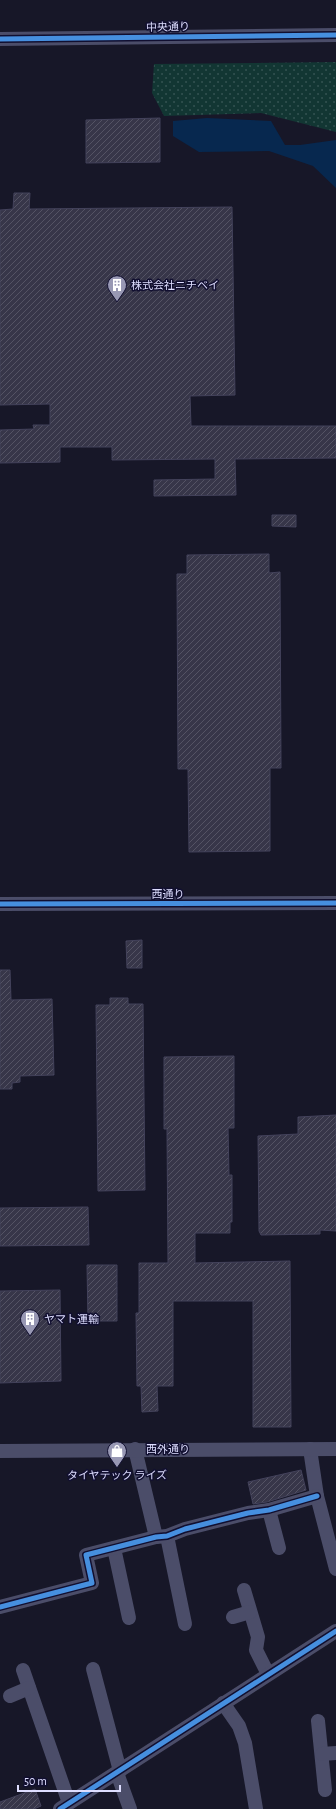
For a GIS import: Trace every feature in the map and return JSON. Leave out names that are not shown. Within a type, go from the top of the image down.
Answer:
[{"type":"street","name":"中央通り","points":[[0,39],[336,35]]},
{"type":"street","name":"西通り","points":[[0,904],[336,903]]},
{"type":"street","points":[[135,1449],[162,1536],[185,1600],[185,1624]]},
{"type":"street","points":[[310,1449],[317,1496],[331,1526],[336,1569]]},
{"type":"street","name":"西外通り","points":[[0,1451],[336,1449]]},
{"type":"street","points":[[0,1607],[23,1606],[73,1593],[92,1583],[86,1555],[248,1513],[269,1510],[317,1496]]},
{"type":"street","points":[[269,1510],[279,1548]]},
{"type":"street","points":[[114,1548],[130,1597],[129,1618]]},
{"type":"street","points":[[244,1590],[258,1637],[256,1650],[268,1674]]},
{"type":"street","points":[[233,1617],[250,1612]]},
{"type":"street","points":[[23,1670],[64,1807],[336,1631]]},
{"type":"street","points":[[93,1669],[130,1809]]},
{"type":"street","points":[[10,1696],[29,1688]]},
{"type":"street","points":[[223,1703],[239,1726],[245,1743],[256,1809]]},
{"type":"street","points":[[318,1721],[325,1790]]},
{"type":"street","points":[[322,1754],[336,1753]]},
{"type":"green space","points":[[336,62],[336,132],[261,113],[164,116],[152,93],[154,64]]},
{"type":"water","points":[[207,118],[271,121],[285,145],[300,145],[336,140],[336,188],[313,166],[269,151],[199,152],[173,136],[173,121]]},
{"type":"building","points":[[160,118],[160,162],[86,163],[86,120]]},
{"type":"building","name":"株式会社ニチベイ","points":[[14,193],[30,193],[29,209],[232,207],[235,395],[190,396],[191,426],[336,426],[336,458],[235,459],[236,495],[154,496],[154,480],[215,479],[215,459],[112,460],[112,447],[60,447],[60,462],[0,463],[0,430],[34,429],[33,425],[50,425],[50,404],[0,405],[0,210],[13,209]]},
{"type":"building","points":[[272,515],[296,515],[296,527],[272,526]]},
{"type":"building","points":[[269,554],[269,573],[280,572],[281,768],[270,768],[270,851],[189,852],[188,769],[178,769],[177,574],[187,574],[187,555]]},
{"type":"building","points":[[142,940],[142,968],[127,968],[126,941]]},
{"type":"building","points":[[0,970],[10,970],[11,1000],[52,999],[54,1075],[20,1076],[20,1082],[12,1083],[12,1089],[0,1089]]},
{"type":"building","points":[[110,998],[128,998],[128,1004],[143,1004],[145,1190],[98,1191],[96,1005],[110,1005]]},
{"type":"building","points":[[234,1056],[234,1128],[228,1128],[229,1175],[232,1175],[232,1222],[230,1222],[230,1233],[195,1233],[195,1263],[290,1261],[291,1427],[253,1427],[253,1301],[173,1301],[173,1386],[157,1386],[158,1411],[142,1412],[141,1386],[137,1386],[136,1313],[139,1313],[139,1263],[168,1263],[167,1129],[164,1129],[164,1057]]},
{"type":"building","points":[[336,1115],[336,1231],[320,1230],[320,1234],[261,1235],[259,1231],[258,1136],[298,1134],[298,1117]]},
{"type":"building","points":[[88,1207],[89,1245],[0,1246],[0,1208]]},
{"type":"building","points":[[87,1265],[117,1265],[117,1321],[88,1321]]},
{"type":"building","name":"ヤマト運輸","points":[[60,1290],[61,1381],[0,1383],[0,1291]]},
{"type":"building","points":[[301,1470],[306,1490],[267,1502],[253,1504],[248,1482]]},
{"type":"building","points":[[35,1789],[41,1806],[34,1809],[0,1809],[0,1802]]},
{"type":"cycle path","points":[[0,39],[336,35]]},
{"type":"cycle path","points":[[0,904],[336,903]]},
{"type":"cycle path","points":[[0,1607],[92,1583],[86,1555],[156,1537],[167,1536],[185,1529],[248,1513],[269,1510],[317,1496]]},
{"type":"cycle path","points":[[60,1809],[336,1631]]},
{"type":"place","name":"株式会社ニチベイ","points":[[117,302]]},
{"type":"place","name":"ヤマト運輸","points":[[30,1336]]},
{"type":"place","name":"タイヤテック ライズ","points":[[117,1468]]}]
